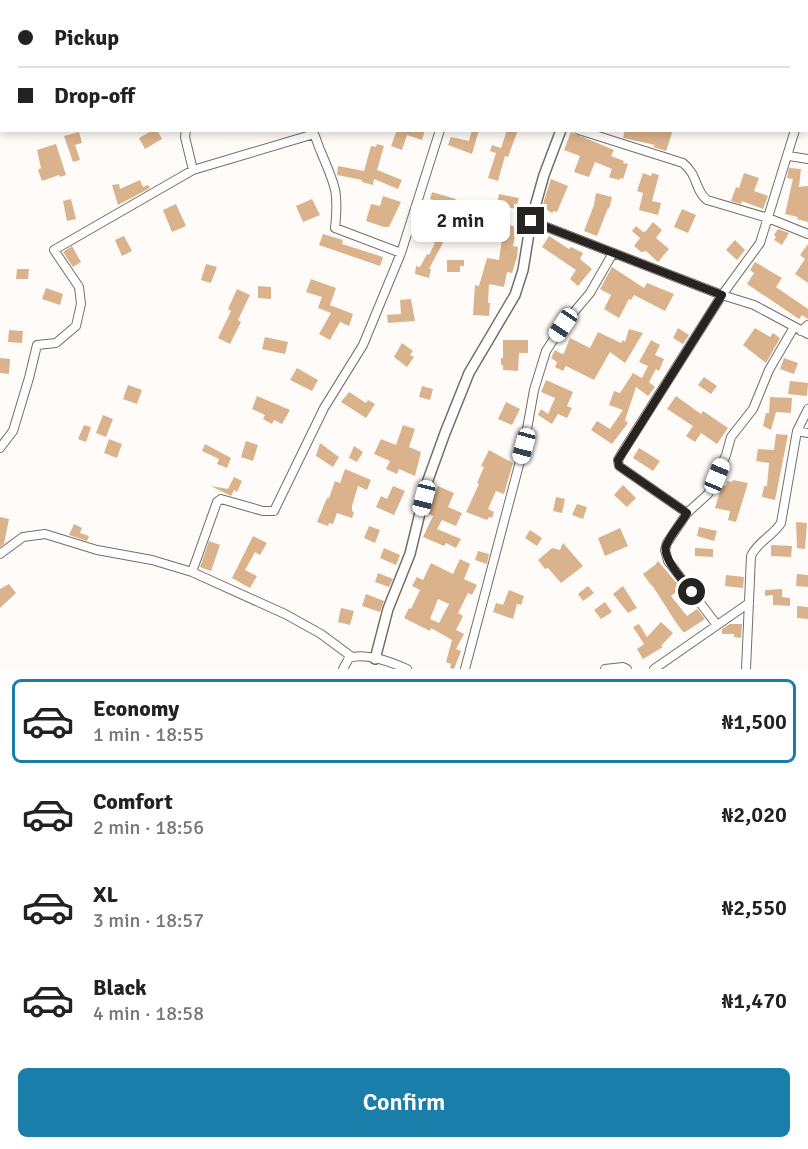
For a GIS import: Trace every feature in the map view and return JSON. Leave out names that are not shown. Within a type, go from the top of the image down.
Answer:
[{"type":"street","points":[[186,132],[193,170]]},
{"type":"street","points":[[192,572],[216,502],[221,499],[269,512],[274,511],[324,408],[363,345],[401,253],[439,132]]},
{"type":"street","points":[[375,659],[388,609],[410,554],[428,480],[469,373],[515,295],[523,270],[531,221],[544,175],[560,132]]},
{"type":"street","points":[[585,132],[683,163],[692,170],[702,197],[707,200],[768,218],[808,234]]},
{"type":"street","points":[[687,513],[619,466],[618,460],[722,295],[760,243],[789,156],[795,132]]},
{"type":"street","points":[[0,448],[13,431],[37,345],[56,343],[76,326],[81,304],[79,286],[54,250],[193,170],[314,134],[336,188],[338,204],[334,228],[401,253]]},
{"type":"street","points":[[789,156],[808,159]]},
{"type":"street","points":[[531,221],[722,295],[754,305],[801,331]]},
{"type":"street","points":[[465,669],[524,446],[534,390],[546,351],[563,325],[590,293],[613,253]]},
{"type":"street","points":[[717,625],[668,561],[665,550],[667,543],[687,513],[708,494],[726,455],[731,437],[753,409],[769,370],[808,325]]},
{"type":"street","points":[[746,669],[751,556],[755,547],[775,532],[781,523],[797,431],[808,409]]},
{"type":"street","points":[[797,431],[808,433]]},
{"type":"street","points":[[0,554],[23,537],[45,534],[97,550],[152,560],[192,572],[285,614],[321,634],[352,657]]},
{"type":"street","points":[[654,669],[749,603]]},
{"type":"street","points":[[343,669],[349,658],[361,656],[393,663],[407,669]]},
{"type":"street","points":[[605,669],[623,667],[627,669]]},
{"type":"building","points":[[79,132],[82,143],[75,145],[80,160],[73,162],[64,136]]},
{"type":"building","points":[[150,132],[158,132],[162,139],[145,149],[139,138]]},
{"type":"building","points":[[396,132],[424,132],[422,140],[407,135],[402,150],[391,146]]},
{"type":"building","points":[[471,132],[478,132],[472,154],[448,145],[451,137],[469,141]]},
{"type":"building","points":[[506,132],[517,132],[508,157],[505,156],[498,181],[488,178],[496,153],[490,151],[492,145],[501,148]]},
{"type":"building","points":[[571,132],[614,150],[611,156],[628,164],[623,179],[609,177],[612,169],[595,162],[589,177],[574,172],[580,156],[564,150]]},
{"type":"building","points":[[624,132],[672,132],[666,151],[653,147],[655,145],[623,138]]},
{"type":"building","points":[[56,144],[66,175],[42,181],[38,170],[41,168],[37,150]]},
{"type":"building","points":[[377,144],[384,146],[377,170],[402,180],[398,189],[374,179],[373,185],[362,182],[362,180],[337,175],[338,166],[364,171],[371,146],[376,147]]},
{"type":"building","points":[[789,168],[801,169],[799,187],[808,186],[808,222],[785,214],[793,179],[787,178]]},
{"type":"building","points":[[643,173],[651,176],[652,173],[659,175],[652,201],[661,203],[658,215],[639,210],[643,193],[637,191]]},
{"type":"building","points":[[744,173],[759,178],[754,191],[768,196],[763,209],[742,201],[741,204],[731,201]]},
{"type":"building","points":[[551,179],[568,186],[557,212],[552,213],[542,207]]},
{"type":"building","points":[[140,180],[143,187],[148,185],[150,188],[118,205],[112,185],[119,184],[120,189]]},
{"type":"building","points":[[432,192],[456,199],[453,209],[432,202],[433,200],[430,199]]},
{"type":"building","points":[[596,193],[612,197],[597,236],[584,231]]},
{"type":"building","points":[[499,194],[519,198],[517,205],[527,204],[527,211],[497,205]]},
{"type":"building","points":[[383,196],[401,202],[389,227],[366,221],[371,204],[380,206]]},
{"type":"building","points":[[71,199],[76,219],[67,221],[63,201]]},
{"type":"building","points":[[312,199],[320,215],[303,222],[296,206]]},
{"type":"building","points":[[176,204],[186,226],[172,232],[163,210]]},
{"type":"building","points":[[682,209],[696,215],[688,233],[674,227]]},
{"type":"building","points":[[496,222],[517,227],[513,246],[518,247],[517,257],[512,273],[507,272],[504,287],[489,284],[489,316],[473,315],[475,285],[479,286],[487,258],[499,260],[502,239],[492,236]]},
{"type":"building","points":[[653,222],[662,230],[656,238],[669,249],[658,262],[646,251],[641,252],[634,246],[640,238],[632,231],[636,226],[643,232],[646,231]]},
{"type":"building","points":[[419,228],[446,237],[429,269],[431,269],[429,278],[415,274],[416,266],[420,267],[435,243],[416,236]]},
{"type":"building","points":[[778,229],[789,233],[782,245],[774,240]]},
{"type":"building","points":[[323,234],[343,240],[342,244],[383,257],[380,266],[319,245]]},
{"type":"building","points":[[124,236],[132,251],[122,256],[115,240]]},
{"type":"building","points":[[549,236],[569,249],[571,247],[583,253],[580,259],[592,269],[578,286],[570,279],[576,270],[542,247]]},
{"type":"building","points":[[735,240],[745,250],[737,260],[726,250]]},
{"type":"building","points":[[808,244],[808,283],[795,274],[805,259],[800,255]]},
{"type":"building","points":[[72,246],[81,262],[73,267],[63,252]]},
{"type":"building","points":[[447,260],[464,260],[464,266],[460,266],[460,272],[447,272]]},
{"type":"building","points":[[755,262],[782,278],[776,287],[808,309],[808,319],[802,315],[799,319],[747,284],[754,273],[750,270]]},
{"type":"building","points":[[206,264],[217,267],[211,283],[201,280]]},
{"type":"building","points":[[612,267],[644,288],[647,283],[674,294],[665,311],[634,295],[631,300],[629,299],[619,318],[604,309],[611,295],[600,289]]},
{"type":"building","points":[[17,269],[29,269],[28,279],[16,279]]},
{"type":"building","points":[[311,279],[336,288],[330,305],[353,314],[349,326],[340,322],[330,340],[319,334],[331,313],[318,308],[322,297],[306,292]]},
{"type":"building","points":[[258,286],[271,287],[271,299],[258,298]]},
{"type":"building","points":[[46,288],[63,294],[60,305],[42,299]]},
{"type":"building","points":[[237,289],[250,295],[238,320],[241,322],[230,344],[218,338],[231,311],[228,309]]},
{"type":"building","points":[[411,299],[415,321],[388,323],[387,315],[401,314],[400,300]]},
{"type":"building","points":[[678,328],[689,335],[683,344],[673,338]]},
{"type":"building","points":[[755,328],[770,337],[773,333],[780,338],[766,363],[743,345]]},
{"type":"building","points":[[629,329],[643,333],[625,363],[610,352],[594,380],[566,366],[563,371],[555,367],[557,362],[551,358],[555,350],[564,353],[570,338],[590,348],[598,332],[621,343],[623,340],[625,342]]},
{"type":"building","points":[[9,330],[23,331],[22,343],[8,342]]},
{"type":"building","points":[[265,337],[288,342],[285,354],[262,349]]},
{"type":"building","points":[[503,340],[528,340],[528,353],[519,353],[518,371],[503,370],[501,358],[503,358]]},
{"type":"building","points":[[651,340],[660,345],[655,355],[664,359],[659,371],[656,369],[649,382],[655,387],[648,396],[636,387],[625,420],[628,423],[612,444],[591,430],[597,421],[610,429],[623,410],[609,405],[614,391],[620,393],[633,373],[642,378],[648,366],[639,362]]},
{"type":"building","points":[[402,343],[413,351],[410,355],[414,357],[407,367],[394,357]]},
{"type":"building","points":[[0,358],[10,359],[9,374],[0,373]]},
{"type":"building","points":[[784,358],[798,363],[794,374],[780,369]]},
{"type":"building","points":[[297,368],[318,380],[312,391],[290,380]]},
{"type":"building","points":[[704,377],[717,386],[711,394],[698,385]]},
{"type":"building","points":[[546,380],[573,392],[567,406],[572,408],[567,418],[558,414],[552,424],[538,415],[541,409],[548,414],[555,398],[541,392]]},
{"type":"building","points":[[790,381],[808,383],[807,396],[788,394]]},
{"type":"building","points":[[128,385],[142,390],[137,404],[123,399]]},
{"type":"building","points":[[422,386],[433,389],[430,400],[419,397]]},
{"type":"building","points":[[349,392],[366,403],[368,400],[375,404],[366,418],[341,402]]},
{"type":"building","points":[[257,396],[290,410],[282,424],[274,420],[272,424],[263,419],[265,415],[252,409]]},
{"type":"building","points":[[676,396],[701,414],[703,411],[728,428],[717,444],[701,433],[695,442],[686,436],[693,426],[667,409]]},
{"type":"building","points":[[770,397],[792,398],[791,413],[776,412],[771,430],[763,426],[766,413],[769,413]]},
{"type":"building","points":[[506,402],[520,409],[512,425],[498,419]]},
{"type":"building","points":[[103,415],[113,419],[106,437],[96,433]]},
{"type":"building","points":[[84,425],[91,427],[86,442],[78,439]]},
{"type":"building","points":[[403,425],[415,429],[409,447],[421,452],[415,476],[399,469],[397,474],[386,469],[390,461],[374,454],[381,439],[396,445]]},
{"type":"building","points":[[776,434],[788,435],[775,500],[762,497],[764,486],[767,486],[769,463],[756,461],[758,449],[774,450]]},
{"type":"building","points":[[109,439],[122,444],[117,458],[104,453]]},
{"type":"building","points":[[246,441],[258,445],[253,461],[241,457]]},
{"type":"building","points":[[320,443],[339,457],[333,467],[316,456]]},
{"type":"building","points":[[205,444],[231,458],[227,468],[217,464],[219,459],[202,451]]},
{"type":"building","points":[[354,446],[363,452],[357,462],[349,458]]},
{"type":"building","points":[[639,448],[660,461],[653,471],[633,458]]},
{"type":"building","points":[[489,450],[513,463],[504,494],[496,491],[488,509],[494,512],[492,518],[489,517],[487,520],[466,512],[479,484],[477,483],[484,467],[481,466]]},
{"type":"building","points":[[345,469],[371,480],[367,490],[358,486],[352,506],[354,512],[352,518],[337,513],[333,524],[329,523],[328,526],[317,522],[335,481],[340,483]]},
{"type":"building","points":[[234,477],[242,481],[237,492],[234,490],[231,496],[211,486],[228,489]]},
{"type":"building","points":[[733,480],[748,483],[736,522],[728,520],[730,511],[715,508],[722,485],[726,486],[727,481],[732,482]]},
{"type":"building","points":[[623,485],[636,498],[627,507],[614,495]]},
{"type":"building","points":[[393,486],[405,491],[394,515],[376,507],[381,496],[387,499]]},
{"type":"building","points":[[438,486],[454,493],[448,507],[462,513],[456,526],[442,520],[437,529],[461,539],[456,548],[446,543],[444,546],[423,537],[433,516],[427,513]]},
{"type":"building","points":[[556,497],[565,499],[562,513],[553,511]]},
{"type":"building","points":[[577,504],[587,507],[583,519],[572,515]]},
{"type":"building","points":[[0,517],[9,519],[4,544],[0,547]]},
{"type":"building","points":[[796,522],[807,523],[805,549],[797,548]]},
{"type":"building","points":[[74,524],[82,528],[80,533],[89,536],[87,541],[69,535]]},
{"type":"building","points":[[369,526],[380,530],[375,543],[364,538]]},
{"type":"building","points":[[699,527],[717,531],[714,541],[697,536]]},
{"type":"building","points":[[620,528],[628,546],[605,556],[598,538]]},
{"type":"building","points":[[530,530],[542,538],[537,546],[525,538]]},
{"type":"building","points":[[253,536],[267,543],[260,555],[255,552],[245,570],[257,576],[250,588],[232,578]]},
{"type":"building","points":[[209,541],[220,545],[211,571],[200,567]]},
{"type":"building","points":[[563,543],[583,566],[561,583],[538,560],[552,548],[560,550]]},
{"type":"building","points":[[771,545],[792,546],[791,557],[771,556]]},
{"type":"building","points":[[384,548],[400,555],[396,565],[380,558]]},
{"type":"building","points":[[695,548],[713,549],[713,557],[695,556]]},
{"type":"building","points":[[478,551],[489,554],[487,564],[475,560]]},
{"type":"building","points":[[460,559],[470,564],[464,579],[477,585],[472,595],[468,593],[458,613],[463,616],[456,630],[464,634],[456,649],[461,651],[454,669],[450,668],[451,664],[446,662],[452,640],[431,628],[430,631],[404,618],[420,590],[412,586],[417,577],[423,580],[431,563],[453,574]],"holes":[[[438,599],[449,604],[439,623],[430,619]]]},
{"type":"building","points":[[658,561],[680,587],[671,596],[687,616],[697,609],[705,619],[685,632],[643,574]]},
{"type":"building","points":[[378,573],[393,579],[389,587],[375,582]]},
{"type":"building","points":[[797,574],[808,575],[808,587],[796,586]]},
{"type":"building","points":[[726,575],[744,577],[743,588],[725,586]]},
{"type":"building","points":[[9,584],[16,593],[0,608],[0,589]]},
{"type":"building","points":[[588,586],[594,593],[583,601],[578,594]]},
{"type":"building","points":[[623,586],[637,608],[628,613],[613,594]]},
{"type":"building","points":[[782,589],[782,597],[790,598],[790,606],[773,605],[773,595],[765,596],[765,590]]},
{"type":"building","points":[[509,590],[524,596],[521,605],[517,604],[513,619],[493,612],[496,603],[503,605]]},
{"type":"building","points":[[366,594],[384,601],[380,612],[362,606]]},
{"type":"building","points":[[605,602],[612,612],[601,619],[594,610]]},
{"type":"building","points":[[797,606],[808,607],[808,619],[797,618]]},
{"type":"building","points":[[341,608],[354,611],[350,625],[338,622]]},
{"type":"building","points":[[661,622],[673,633],[661,646],[663,647],[643,659],[637,649],[644,644],[633,627],[639,624],[647,637]]},
{"type":"building","points":[[730,624],[742,624],[741,638],[734,637],[734,634],[722,634],[722,629]]},
{"type":"route","points":[[531,221],[722,295],[618,460],[619,466],[687,513],[667,543],[665,550],[668,561],[692,592]]}]
